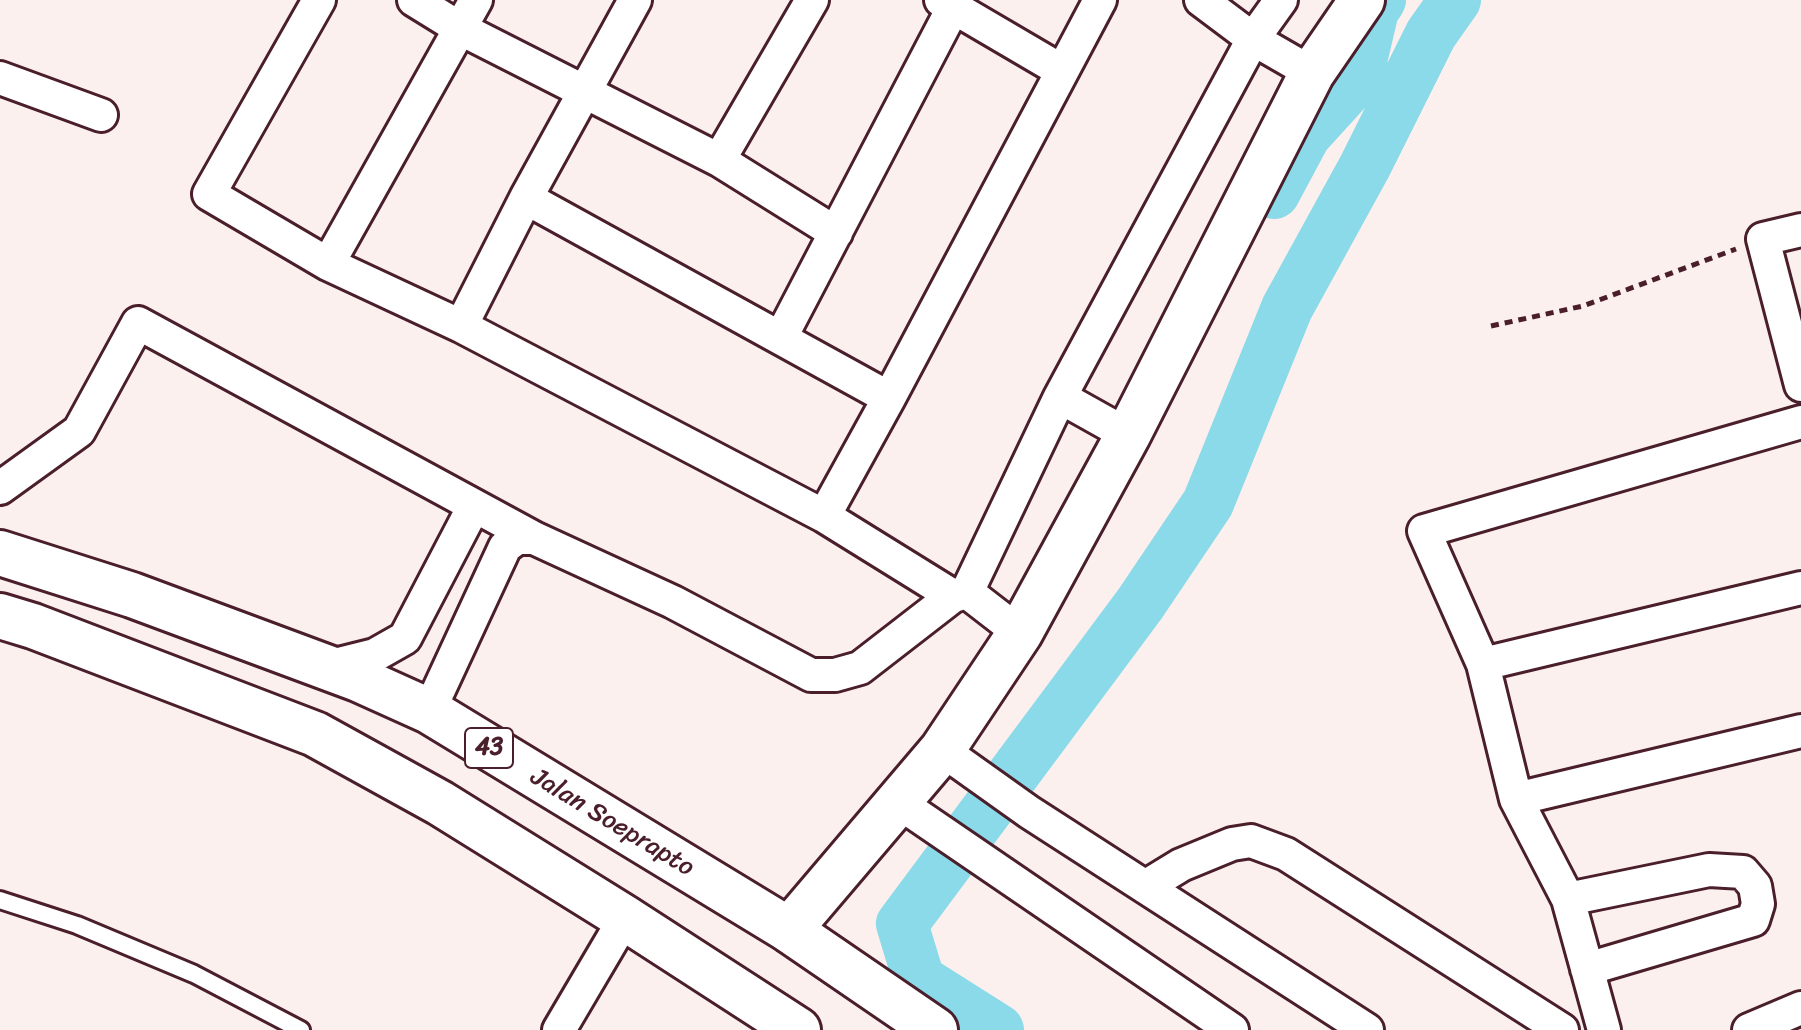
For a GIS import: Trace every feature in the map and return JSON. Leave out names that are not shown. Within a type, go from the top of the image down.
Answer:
[{"type":"main road","points":[[789,930],[903,806],[952,758],[1020,633],[1301,67],[1362,0]]},
{"type":"main road","name":"Jalan Soeprapto","points":[[0,553],[132,595],[327,667],[429,711],[789,930],[935,1030]]},
{"type":"main road","points":[[0,616],[315,734],[440,803],[798,1030]]},
{"type":"street","points":[[319,0],[209,194],[328,264],[461,326],[824,516],[960,594],[1020,633]]},
{"type":"street","points":[[414,0],[461,29],[719,160],[836,233]]},
{"type":"street","points":[[328,264],[476,0]]},
{"type":"street","points":[[461,326],[526,198],[635,0]]},
{"type":"street","points":[[719,160],[812,0]]},
{"type":"street","points":[[824,516],[1100,0]]},
{"type":"street","points":[[1201,0],[1301,67]]},
{"type":"street","points":[[0,488],[79,431],[138,323],[534,538],[673,602],[811,675],[835,675],[860,668],[960,594],[1281,0]]},
{"type":"street","points":[[781,337],[836,233],[947,4],[1062,71]]},
{"type":"street","points":[[0,78],[101,115]]},
{"type":"street","points":[[526,198],[889,398]]},
{"type":"street","points":[[1801,230],[1763,239],[1801,385]]},
{"type":"street","points":[[1066,400],[1119,430]]},
{"type":"street","points":[[1604,1030],[1568,899],[1516,799],[1483,664],[1424,531],[1801,422]]},
{"type":"street","points":[[327,667],[375,655],[405,638],[474,506]]},
{"type":"street","points":[[429,711],[505,547],[517,538],[534,538]]},
{"type":"street","points":[[1483,664],[1801,588]]},
{"type":"street","points":[[1516,799],[1801,731]]},
{"type":"street","points":[[952,758],[1367,1030]]},
{"type":"street","points":[[903,806],[1232,1030]]},
{"type":"street","points":[[1145,887],[1181,865],[1232,844],[1251,841],[1286,854],[1562,1030]]},
{"type":"street","points":[[1568,899],[1709,870],[1743,872],[1755,886],[1758,904],[1753,920],[1587,969]]},
{"type":"street","points":[[559,1030],[625,918]]},
{"type":"street","points":[[1749,1030],[1801,1008]]},
{"type":"lane","points":[[0,900],[77,925],[194,974],[301,1030]]},
{"type":"path","points":[[1491,326],[1583,306],[1763,239]]},
{"type":"waterway","points":[[1274,193],[1305,135],[1357,78],[1373,10],[1380,0]]},
{"type":"waterway","points":[[998,1030],[919,980],[902,924],[1140,604],[1208,503],[1287,308],[1365,166],[1431,34],[1455,0]]}]
